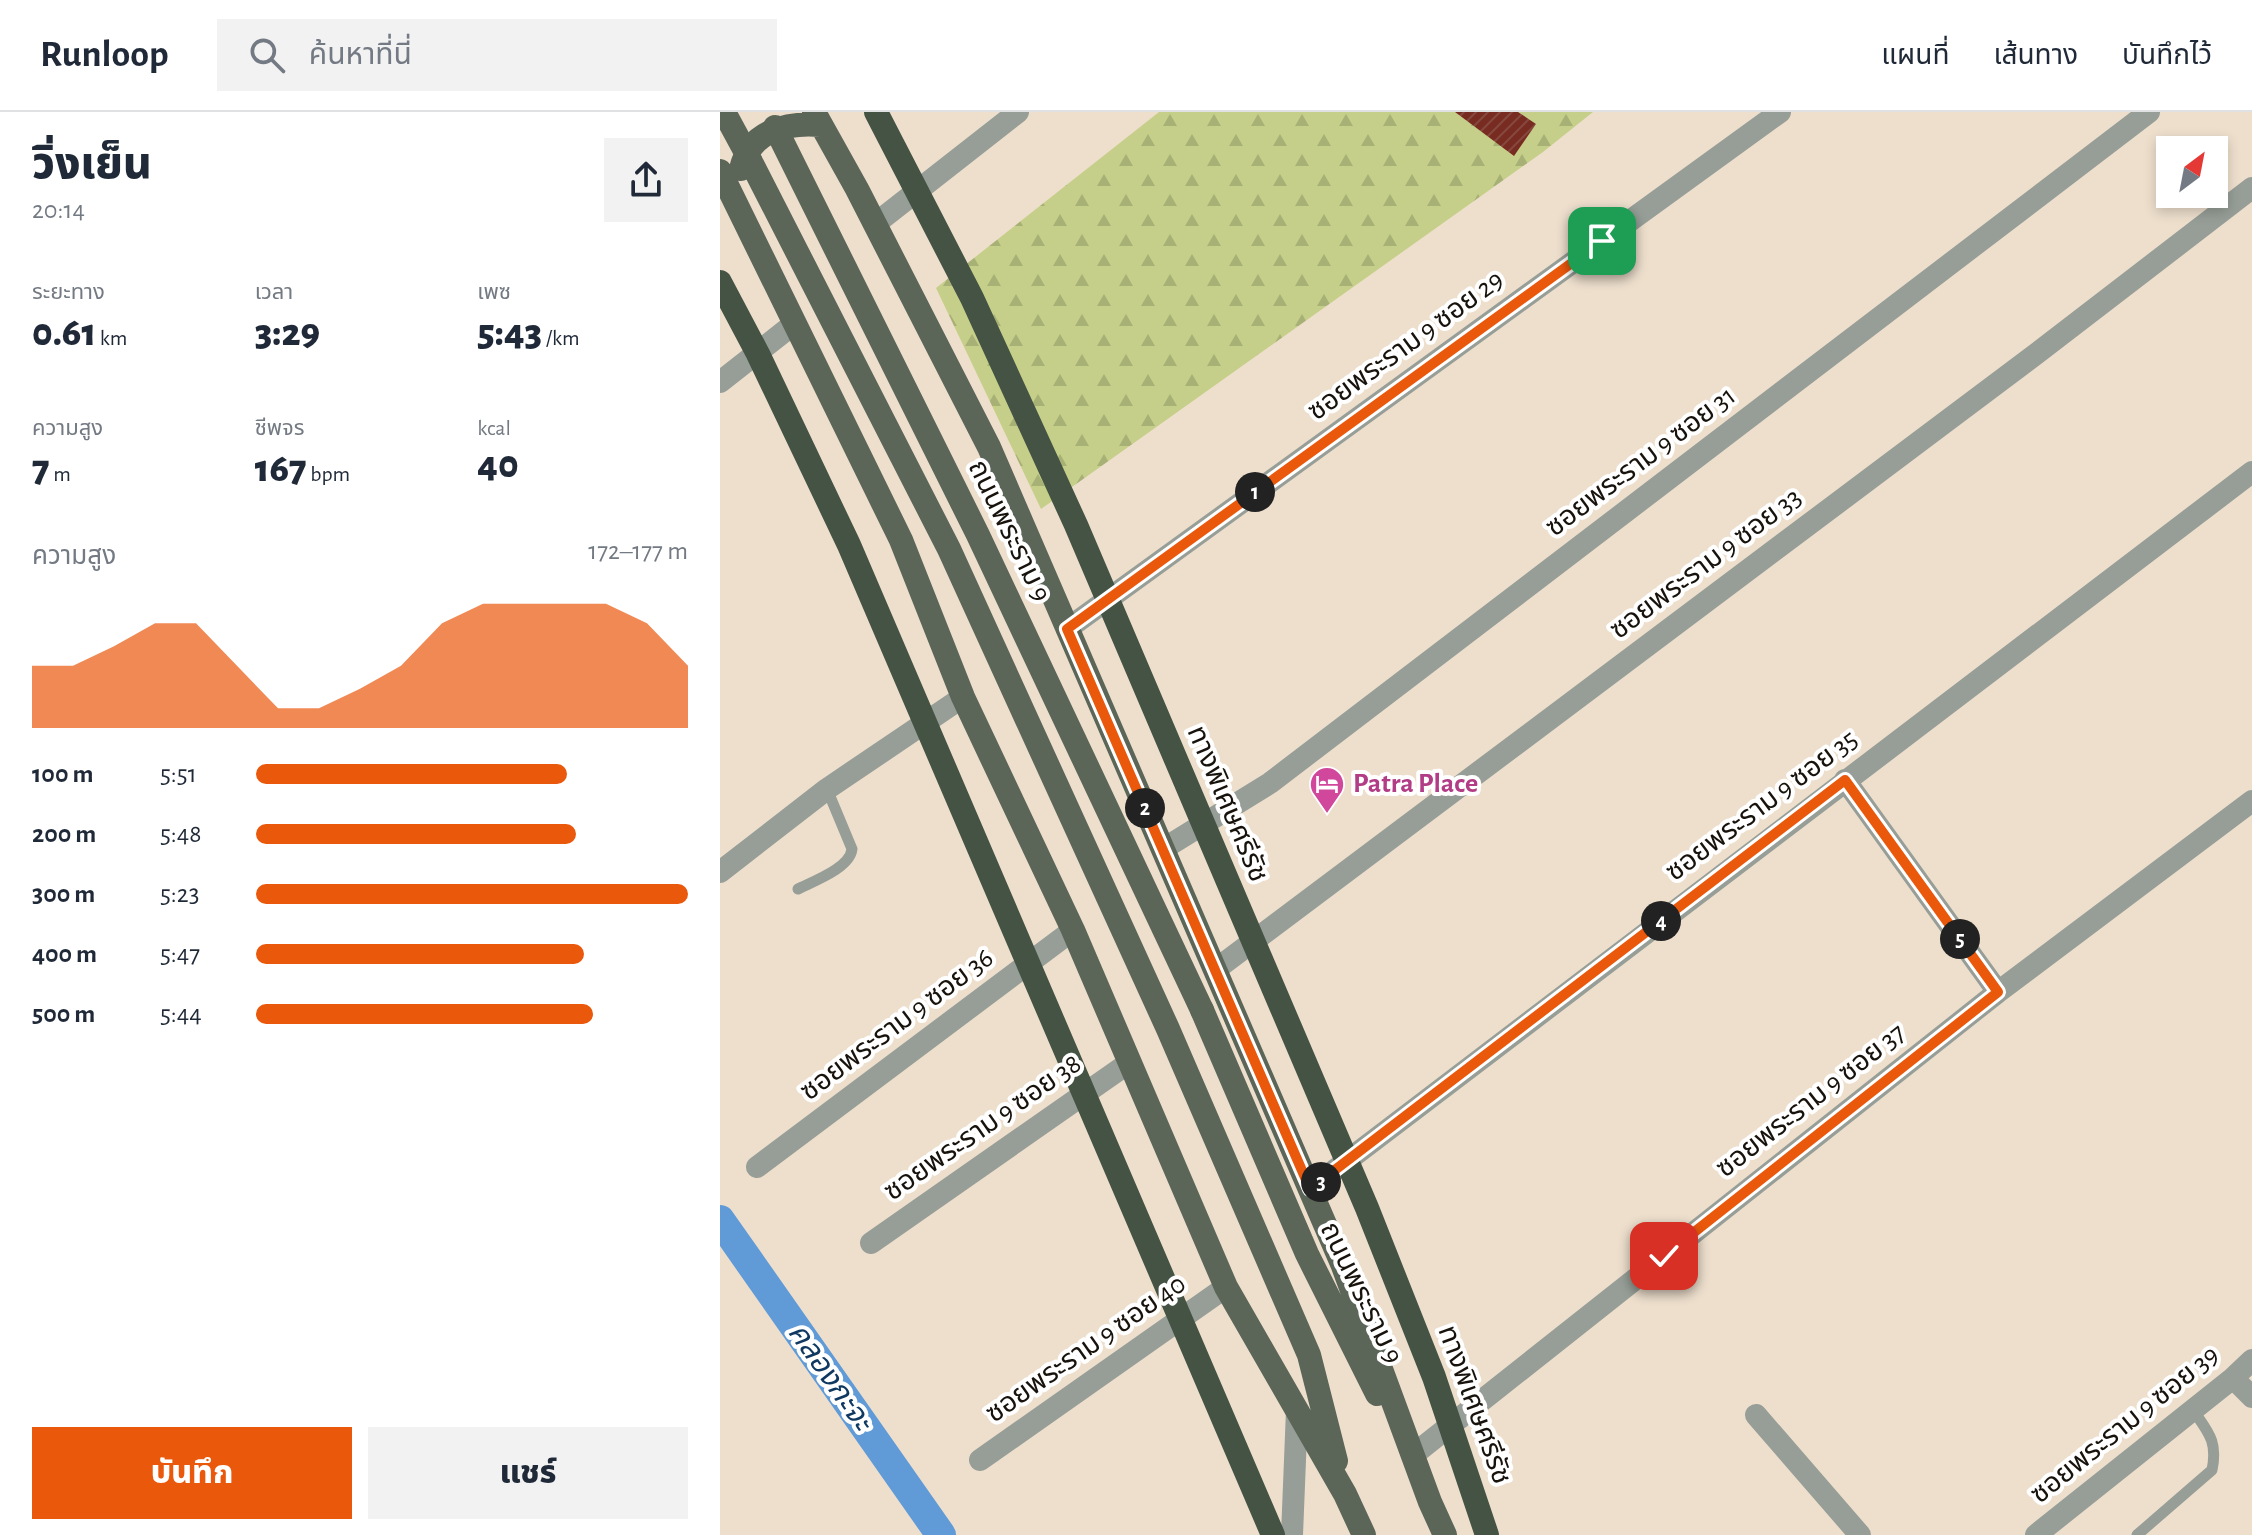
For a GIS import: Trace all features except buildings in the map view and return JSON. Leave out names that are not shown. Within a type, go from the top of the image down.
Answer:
[{"type":"highway","name":"ทางพิเศษศรีรัช","points":[[876,112],[972,298],[1076,525],[1367,1208],[1434,1377],[1487,1535]]},
{"type":"highway","points":[[720,282],[758,354],[849,545],[1273,1535]]},
{"type":"main road","points":[[724,112],[949,549],[1168,1029],[1309,1355],[1345,1494]]},
{"type":"main road","name":"ถนนพระราม 9","points":[[768,112],[978,535],[1202,1010],[1307,1254],[1445,1535]]},
{"type":"main road","points":[[736,201],[744,157],[760,140],[785,126],[817,118]]},
{"type":"main road","name":"ถนนพระราม 9","points":[[817,118],[989,447],[1343,1266],[1430,1502]]},
{"type":"main road","points":[[720,171],[901,540],[963,697],[1073,930],[1226,1287],[1345,1494],[1364,1535]]},
{"type":"street","points":[[875,224],[1018,112]]},
{"type":"street","name":"ซอยพระราม 9 ซอย 29","points":[[1067,629],[1780,112]]},
{"type":"street","name":"ซอยพระราม 9 ซอย 31","points":[[1163,849],[1270,783],[2149,112]]},
{"type":"street","name":"ซอยพระราม 9 ซอย 33","points":[[1215,970],[2036,354],[2252,188]]},
{"type":"street","points":[[720,382],[795,323]]},
{"type":"street","name":"ซอยพระราม 9 ซอย 35","points":[[1310,1189],[2252,472]]},
{"type":"street","points":[[720,872],[827,789],[963,697]]},
{"type":"street","points":[[1845,780],[1998,992]]},
{"type":"street","name":"ซอยพระราม 9 ซอย 37","points":[[1413,1455],[1998,992],[2252,801]]},
{"type":"street","name":"ซอยพระราม 9 ซอย 36","points":[[757,1167],[1073,930]]},
{"type":"street","name":"ซอยพระราม 9 ซอย 38","points":[[871,1243],[1130,1062]]},
{"type":"street","name":"ซอยพระราม 9 ซอย 40","points":[[980,1460],[1226,1287]]},
{"type":"street","name":"ซอยพระราม 9 ซอย 39","points":[[2036,1535],[2252,1360]]},
{"type":"street","points":[[2233,1378],[2252,1397]]},
{"type":"street","points":[[1292,1535],[1297,1410]]},
{"type":"street","points":[[1756,1415],[1860,1535]]},
{"type":"lane","points":[[798,889],[845,864],[852,856],[852,849],[827,789]]},
{"type":"lane","points":[[2137,1535],[2212,1470],[2215,1455],[2213,1440],[2193,1410]]},
{"type":"green space","points":[[1159,112],[1593,112],[1543,152],[1041,509],[936,288]]},
{"type":"waterway","name":"คลองกะจะ","points":[[720,1220],[941,1535]]},
{"type":"place","name":"Patra Place","points":[[1327,815]]},
{"type":"route","points":[[1602,241],[1067,629],[1310,1189],[1845,780],[1998,992],[1664,1256]]}]
